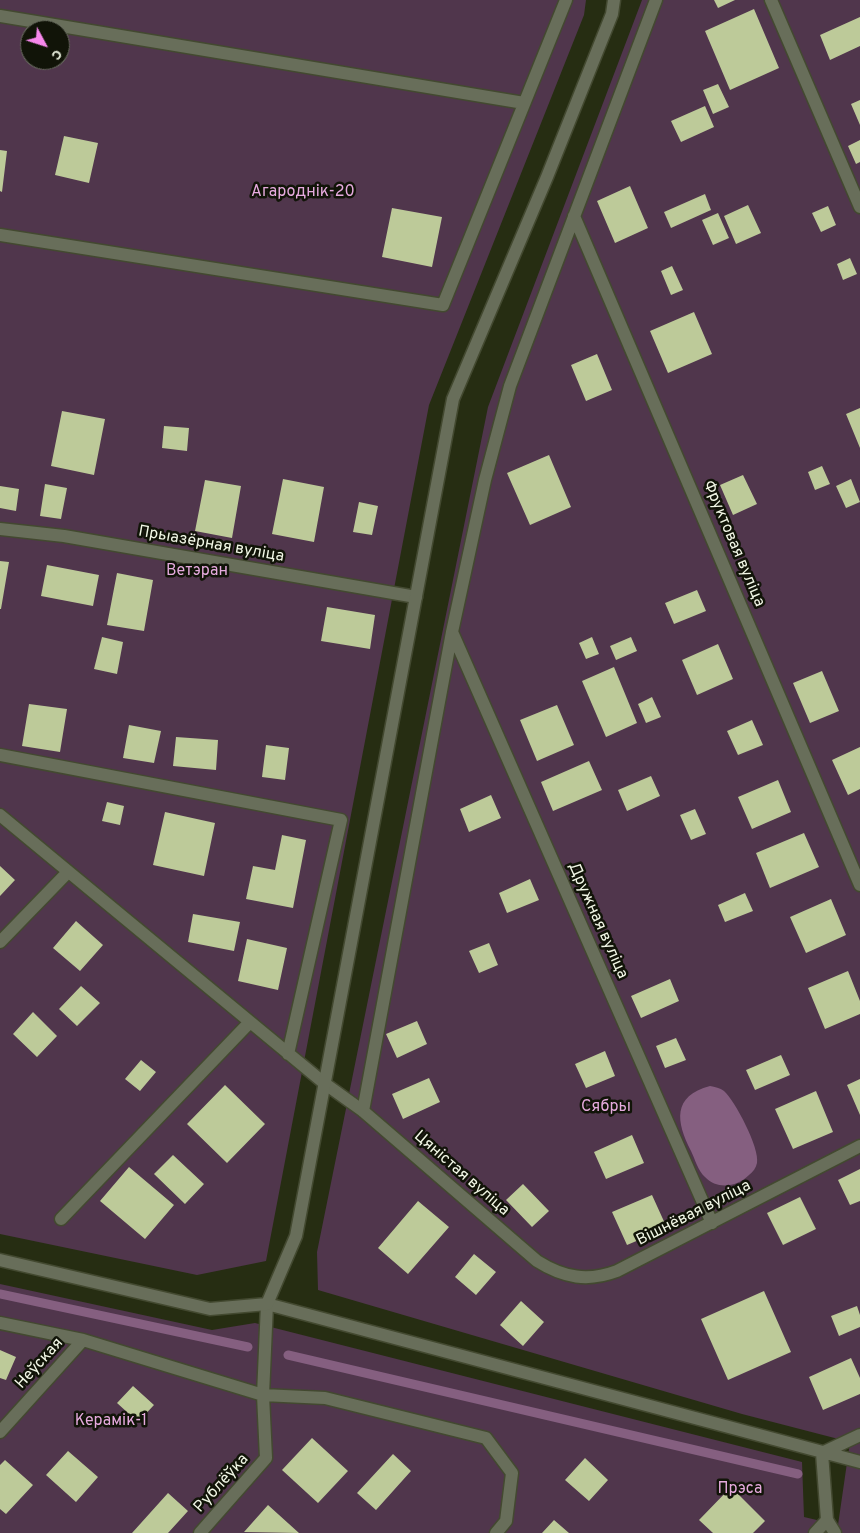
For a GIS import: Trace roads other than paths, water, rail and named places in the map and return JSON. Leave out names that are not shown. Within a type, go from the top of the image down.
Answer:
[{"type":"street","points":[[0,235],[442,305],[566,0]]},
{"type":"street","points":[[267,1304],[296,1236],[453,399],[548,177],[612,14],[614,0]]},
{"type":"street","points":[[363,1111],[452,632],[496,430],[510,386],[656,0]]},
{"type":"street","points":[[771,0],[860,208]]},
{"type":"street","points":[[0,16],[524,103]]},
{"type":"street","name":"Фруктовая вуліца","points":[[574,216],[860,885]]},
{"type":"street","name":"Прыазёрная вуліца","points":[[0,529],[64,536],[416,597]]},
{"type":"street","name":"Дружная вуліца","points":[[452,632],[712,1223]]},
{"type":"street","points":[[0,755],[341,820],[288,1054]]},
{"type":"street","name":"Цяністая вуліца","points":[[0,815],[324,1084],[363,1111],[537,1261]]},
{"type":"street","points":[[0,942],[68,872]]},
{"type":"street","points":[[61,1219],[250,1022]]},
{"type":"street","name":"Вішнёвая вуліца","points":[[537,1261],[553,1271],[586,1279],[602,1277],[617,1272],[860,1146]]},
{"type":"street","points":[[0,1260],[210,1309],[267,1304],[822,1454],[860,1462]]},
{"type":"street","name":"Рублёўка","points":[[200,1533],[266,1458],[263,1395],[267,1304]]},
{"type":"street","points":[[0,1323],[83,1340],[263,1395],[325,1398],[486,1438],[512,1473],[506,1521],[496,1533]]},
{"type":"street","name":"Неўская","points":[[0,1432],[83,1340]]},
{"type":"street","points":[[822,1454],[860,1435]]},
{"type":"street","points":[[822,1454],[827,1520],[834,1533]]},
{"type":"street","points":[[815,1533],[827,1520]]},
{"type":"waterway","points":[[0,1294],[248,1347]]},
{"type":"waterway","points":[[288,1355],[798,1474]]},
{"type":"park label","name":"Агароднік-20","points":[[303,193]]},
{"type":"park label","name":"Ветэран","points":[[197,572]]},
{"type":"park label","name":"Сябры","points":[[606,1108]]},
{"type":"park label","name":"Керамік-1","points":[[111,1422]]},
{"type":"park label","name":"Прэса","points":[[740,1490]]}]
